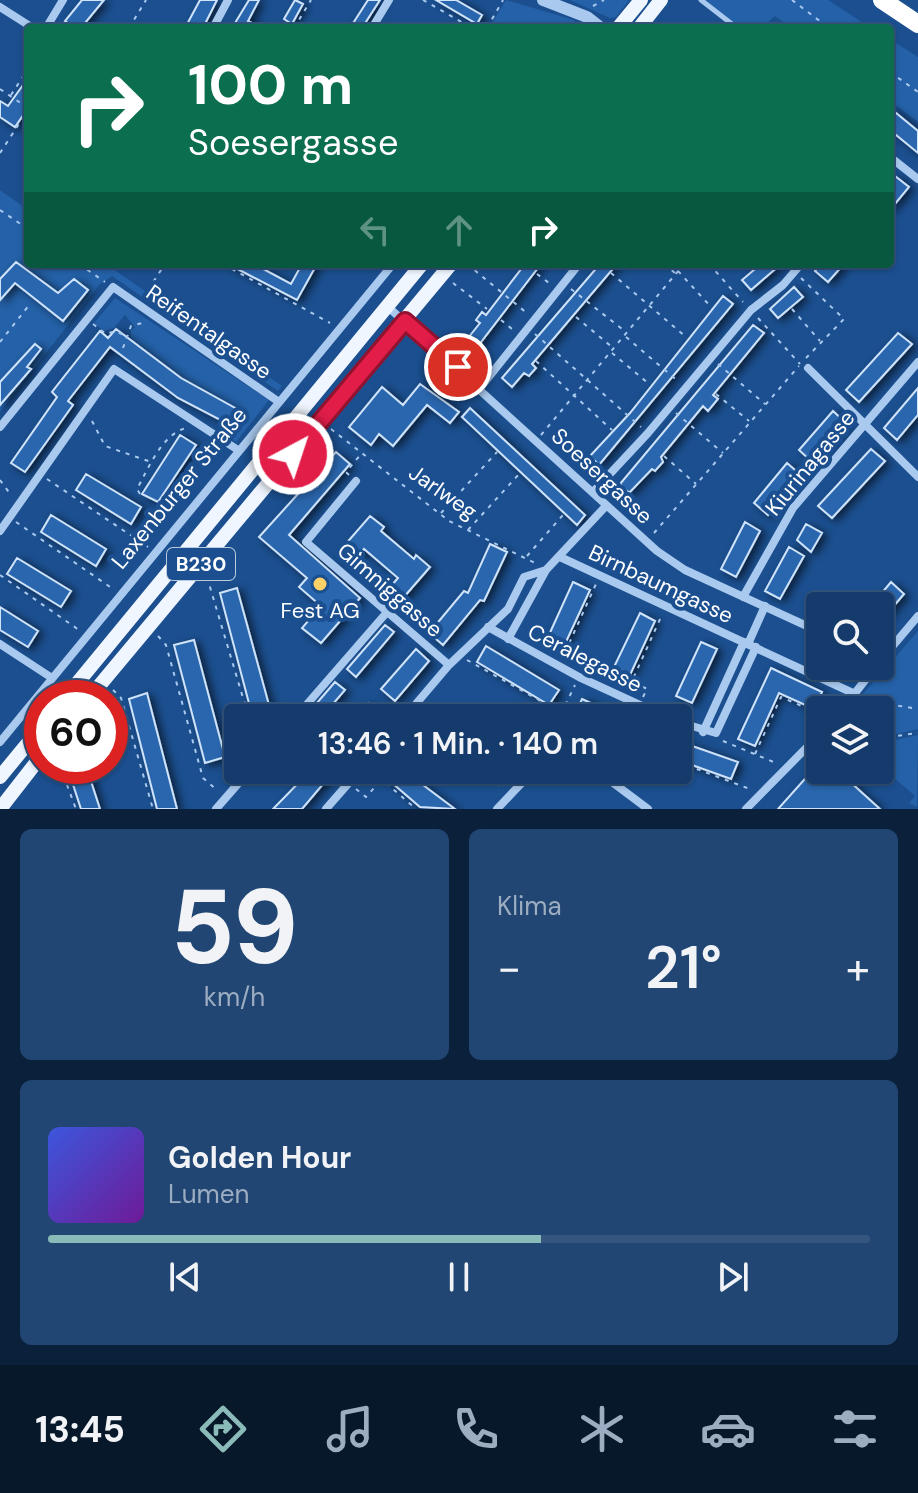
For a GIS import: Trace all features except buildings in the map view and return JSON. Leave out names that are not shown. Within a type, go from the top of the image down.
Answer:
[{"type":"highway","points":[[882,0],[918,24]]},
{"type":"main road","points":[[644,22],[661,0]]},
{"type":"main road","points":[[621,24],[638,4]]},
{"type":"main road","name":"Laxenburger Straße","points":[[80,680],[419,268]]},
{"type":"main road","name":"B230","points":[[104,680],[448,268]]},
{"type":"main road","points":[[0,777],[24,748]]},
{"type":"main road","points":[[0,809],[24,778]]},
{"type":"street","points":[[48,24],[63,0]]},
{"type":"street","points":[[215,24],[228,0]]},
{"type":"street","points":[[374,24],[389,0]]},
{"type":"street","points":[[543,0],[587,17],[596,24]]},
{"type":"street","points":[[0,7],[27,24]]},
{"type":"street","points":[[894,161],[918,179]]},
{"type":"street","name":"Laxenburger Straße","points":[[0,742],[390,268]]},
{"type":"street","points":[[480,388],[576,268]]},
{"type":"street","points":[[593,492],[648,433],[751,310],[798,268]]},
{"type":"street","points":[[0,427],[113,287]]},
{"type":"street","name":"Reifentalgasse","points":[[113,287],[279,402]]},
{"type":"street","name":"Soesergasse","points":[[387,306],[458,367],[646,542],[685,570],[806,625]]},
{"type":"street","name":"Kiurinagasse","points":[[743,597],[769,545],[793,508],[918,362]]},
{"type":"street","points":[[808,368],[918,477]]},
{"type":"street","points":[[0,531],[114,369],[238,450]]},
{"type":"street","name":"Gimniggasse","points":[[356,481],[306,542],[449,665]]},
{"type":"street","points":[[508,639],[546,570],[605,507]]},
{"type":"street","name":"Birnbaumgasse","points":[[560,557],[855,694]]},
{"type":"street","points":[[416,704],[449,665],[508,609],[524,577],[546,570]]},
{"type":"street","name":"Birnbaumgasse","points":[[749,644],[765,606]]},
{"type":"street","points":[[307,704],[388,611]]},
{"type":"street","points":[[894,644],[918,616]]},
{"type":"street","name":"Ceralegasse","points":[[488,627],[579,677],[637,704]]},
{"type":"street","points":[[0,644],[52,678]]},
{"type":"street","points":[[703,732],[749,644]]},
{"type":"street","points":[[692,728],[716,733],[749,644]]},
{"type":"street","points":[[855,694],[866,680]]},
{"type":"street","points":[[746,809],[806,749]]},
{"type":"street","points":[[216,809],[238,784]]},
{"type":"street","points":[[326,809],[348,784]]},
{"type":"street","points":[[497,809],[521,784]]},
{"type":"street","points":[[615,784],[648,809]]},
{"type":"lane","points":[[701,0],[732,24]]},
{"type":"path","points":[[131,24],[146,0]]},
{"type":"path","points":[[296,24],[311,0]]},
{"type":"path","points":[[423,0],[465,24]]},
{"type":"path","points":[[489,24],[503,0]]},
{"type":"path","points":[[792,0],[824,24]]},
{"type":"path","points":[[11,96],[24,75]]},
{"type":"path","points":[[894,75],[918,92]]},
{"type":"path","points":[[0,89],[24,106]]},
{"type":"path","points":[[0,153],[24,115]]},
{"type":"path","points":[[0,210],[24,226]]},
{"type":"path","name":"Reifentalgasse","points":[[85,268],[113,287]]},
{"type":"path","points":[[148,290],[162,268]]},
{"type":"path","points":[[230,268],[340,328]]},
{"type":"path","points":[[472,268],[535,319]]},
{"type":"path","points":[[670,268],[712,308]]},
{"type":"path","points":[[537,440],[680,268]]},
{"type":"path","points":[[646,542],[765,404],[844,319],[794,272]]},
{"type":"path","points":[[611,273],[686,337]]},
{"type":"path","points":[[537,274],[561,287],[626,334],[686,387]]},
{"type":"path","points":[[449,280],[487,309]]},
{"type":"path","points":[[0,342],[30,304]]},
{"type":"path","points":[[792,309],[821,342]]},
{"type":"path","points":[[576,317],[648,383]]},
{"type":"path","points":[[87,319],[106,334],[115,331],[127,337]]},
{"type":"path","points":[[123,348],[131,326],[158,319]]},
{"type":"path","points":[[501,320],[521,336]]},
{"type":"path","points":[[528,328],[648,433]]},
{"type":"path","points":[[458,367],[474,345]]},
{"type":"path","points":[[711,358],[765,404]]},
{"type":"path","points":[[536,361],[612,430]]},
{"type":"path","points":[[716,394],[750,422]]},
{"type":"path","points":[[669,408],[723,453]]},
{"type":"path","points":[[85,410],[105,446],[152,462]]},
{"type":"path","points":[[140,494],[137,489],[152,462],[173,434],[193,422]]},
{"type":"path","name":"Jarlweg","points":[[329,427],[439,514],[546,570]]},
{"type":"path","points":[[356,481],[346,472],[363,452]]},
{"type":"path","points":[[439,514],[497,452]]},
{"type":"path","points":[[664,456],[696,484]]},
{"type":"path","points":[[468,530],[520,473]]},
{"type":"path","points":[[39,474],[155,552]]},
{"type":"path","points":[[0,480],[19,500]]},
{"type":"path","points":[[526,558],[563,515]]},
{"type":"path","points":[[8,517],[121,594]]},
{"type":"path","points":[[0,575],[87,636]]},
{"type":"path","points":[[206,576],[245,704]]},
{"type":"path","points":[[566,704],[588,658],[567,648],[600,576]]},
{"type":"path","points":[[640,704],[647,689],[632,681],[666,607]]},
{"type":"path","points":[[157,635],[166,645],[203,778],[226,797]]},
{"type":"path","points":[[460,655],[544,704]]},
{"type":"path","points":[[755,754],[781,697],[806,708]]},
{"type":"path","points":[[894,705],[918,709]]},
{"type":"path","points":[[128,722],[153,809]]},
{"type":"path","points":[[716,733],[725,743],[788,768]]},
{"type":"path","points":[[894,735],[918,733]]},
{"type":"path","points":[[692,767],[763,794]]},
{"type":"path","points":[[67,784],[76,809]]},
{"type":"path","points":[[350,784],[366,797],[378,784]]},
{"type":"path","points":[[388,784],[416,809]]},
{"type":"path","points":[[497,784],[510,795]]},
{"type":"shaded area","points":[[506,0],[574,20],[577,24],[491,24]]},
{"type":"shaded area","points":[[570,0],[629,0],[616,17],[610,18]]},
{"type":"shaded area","points":[[701,0],[828,0],[865,24],[786,24],[775,16],[766,24],[732,24]]},
{"type":"shaded area","points":[[894,42],[918,57],[918,122],[894,104]]},
{"type":"shaded area","points":[[0,190],[24,207],[24,268],[112,268],[282,386],[278,391],[112,276],[100,284],[0,412]]},
{"type":"shaded area","points":[[115,298],[269,400],[236,442],[220,431],[237,409],[181,378],[131,341],[131,331],[135,327],[125,315],[114,328],[104,331],[94,323]]},
{"type":"shaded area","points":[[918,631],[918,729],[896,734],[894,696],[861,696],[875,680],[894,680],[894,658]]},
{"type":"shaded area","points":[[918,735],[917,807],[909,803],[915,796],[894,778],[894,740]]},
{"type":"place","name":"Fest AG","points":[[320,584]]},
{"type":"route","points":[[293,454],[405,321],[458,367]]}]
